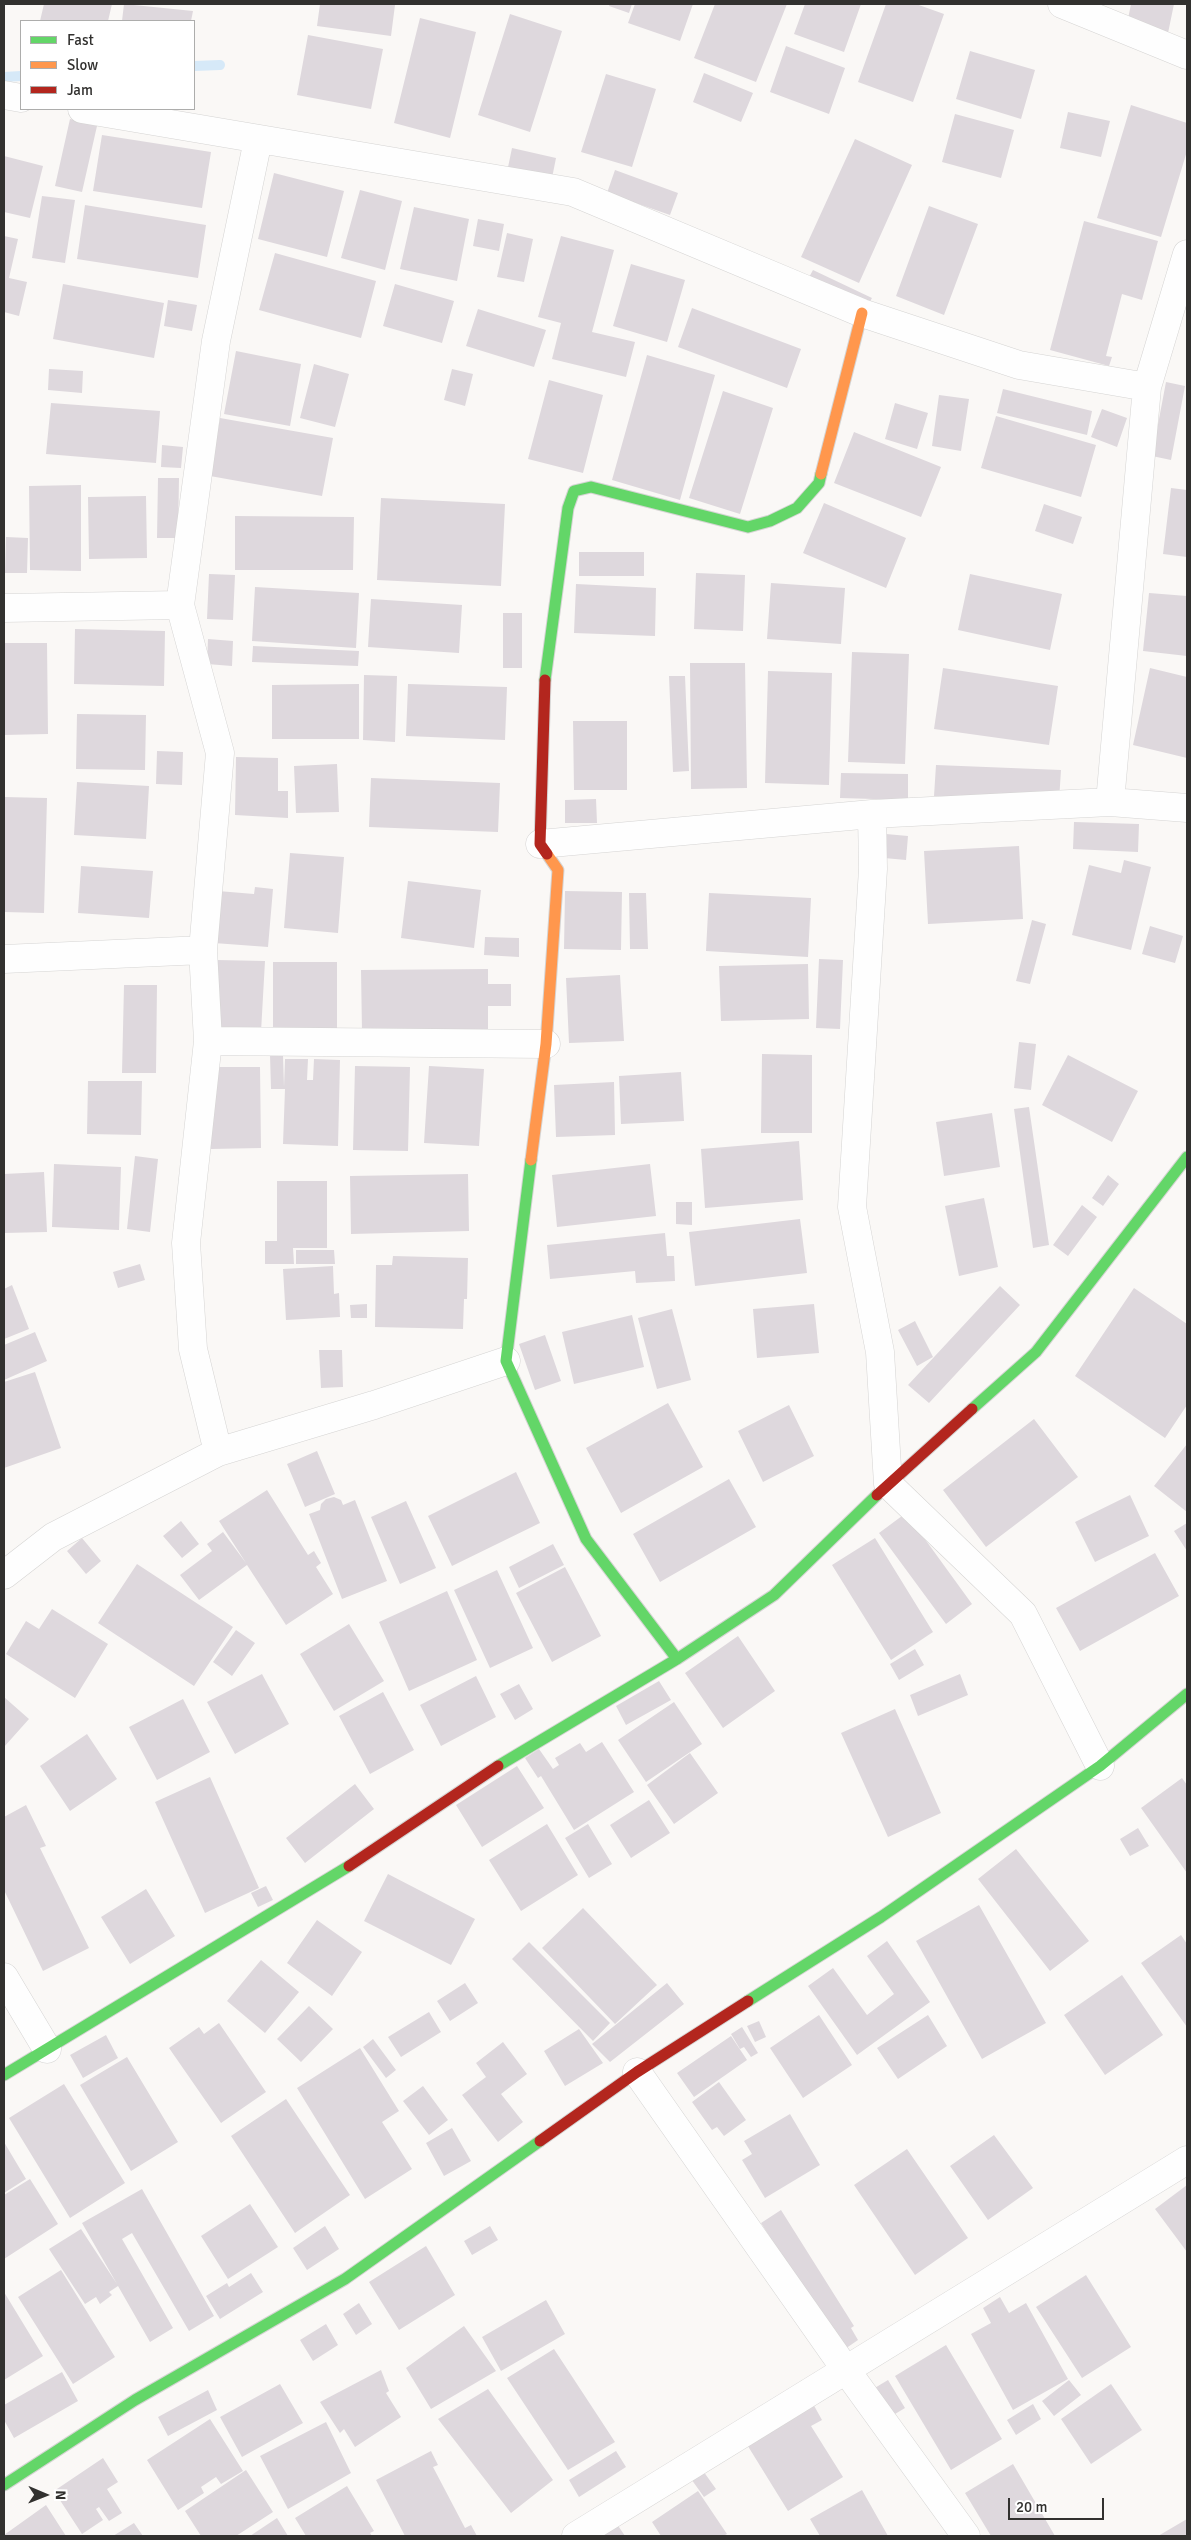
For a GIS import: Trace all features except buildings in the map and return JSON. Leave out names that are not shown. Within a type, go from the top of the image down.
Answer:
[{"type":"street","points":[[1062,4],[1187,55]]},
{"type":"street","points":[[4,95],[20,98]]},
{"type":"street","points":[[88,110],[572,192],[862,313],[1020,365],[1147,387]]},
{"type":"street","points":[[218,1452],[193,1349],[186,1243],[208,1041],[203,950],[220,753],[180,605],[216,341],[258,140]]},
{"type":"street","points":[[1110,802],[1147,387],[1187,254]]},
{"type":"street","points":[[677,1659],[586,1539],[506,1361],[546,1044],[558,870],[540,844],[546,672],[568,508],[574,491],[592,487],[748,527],[770,521],[797,508],[819,483],[862,313]]},
{"type":"street","points":[[4,608],[180,605]]},
{"type":"street","points":[[540,844],[872,814],[1110,802],[1187,808]]},
{"type":"street","points":[[872,814],[873,869],[852,1207],[880,1352],[888,1484],[1023,1614],[1100,1766]]},
{"type":"street","points":[[4,959],[203,950]]},
{"type":"street","points":[[208,1041],[546,1044]]},
{"type":"street","points":[[4,2075],[347,1867],[529,1746],[677,1659],[774,1595],[888,1484],[1036,1352],[1187,1157]]},
{"type":"street","points":[[4,1575],[53,1537],[218,1452],[374,1405],[506,1361]]},
{"type":"street","points":[[4,2485],[135,2400],[345,2278],[637,2072],[881,1917],[1100,1766],[1187,1694]]},
{"type":"street","points":[[4,1977],[47,2049]]},
{"type":"street","points":[[637,2072],[846,2370],[966,2536]]},
{"type":"street","points":[[576,2536],[1187,2160]]},
{"type":"waterway","points":[[195,66],[220,65]]},
{"type":"waterway","points":[[4,77],[20,76]]},
{"type":"traffic: fast","points":[[545,680],[568,508],[574,491],[591,487],[748,527],[770,521],[797,508],[819,483],[821,474]]},
{"type":"traffic: fast","points":[[972,1409],[1036,1352],[1187,1157]]},
{"type":"traffic: fast","points":[[531,1160],[506,1361],[586,1539],[677,1659]]},
{"type":"traffic: fast","points":[[498,1766],[677,1659],[774,1595],[877,1495]]},
{"type":"traffic: fast","points":[[748,2001],[881,1917],[1100,1766],[1187,1694]]},
{"type":"traffic: fast","points":[[4,2075],[349,1866]]},
{"type":"traffic: fast","points":[[4,2485],[135,2400],[345,2279],[540,2141]]},
{"type":"traffic: slow","points":[[821,474],[862,313]]},
{"type":"traffic: slow","points":[[531,1160],[546,1044],[558,870],[547,854]]},
{"type":"traffic: jam","points":[[545,680],[540,844],[547,854]]},
{"type":"traffic: jam","points":[[877,1495],[972,1409]]},
{"type":"traffic: jam","points":[[349,1866],[498,1766]]},
{"type":"traffic: jam","points":[[540,2141],[637,2072],[748,2001]]}]
